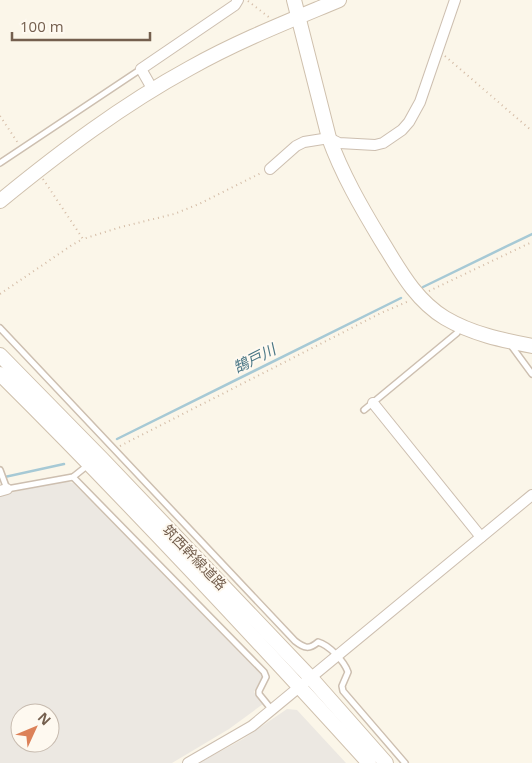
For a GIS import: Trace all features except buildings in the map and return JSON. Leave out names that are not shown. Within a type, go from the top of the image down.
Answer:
[{"type":"street","points":[[153,90],[141,69],[213,21],[235,5],[238,0]]},
{"type":"street","points":[[294,0],[329,138],[337,160],[351,188],[408,284],[444,318],[461,327],[532,346]]},
{"type":"street","points":[[0,201],[78,140],[153,90],[190,68],[232,46],[339,0]]},
{"type":"street","points":[[270,169],[296,146],[304,142],[329,138],[339,143],[375,145],[383,143],[402,130],[409,122],[420,102],[455,0]]},
{"type":"street","name":"筑西幹線道路","points":[[0,355],[369,763]]},
{"type":"street","name":"筑西幹線道路","points":[[0,374],[96,462],[311,678],[386,763]]},
{"type":"street","points":[[373,403],[481,538]]},
{"type":"street","points":[[188,763],[243,732],[272,710],[532,495]]},
{"type":"lane","points":[[0,163],[141,69]]},
{"type":"lane","points":[[364,410],[457,333],[461,327]]},
{"type":"lane","points":[[0,328],[295,641],[308,648],[318,642],[325,644],[347,668],[348,672],[342,686],[343,691],[405,763]]},
{"type":"lane","points":[[508,341],[532,374]]},
{"type":"lane","points":[[0,470],[3,490],[73,477],[114,450]]},
{"type":"lane","points":[[73,477],[264,672],[266,677],[259,694],[272,710]]},
{"type":"path","points":[[246,0],[265,12],[270,18]]},
{"type":"path","points":[[437,52],[451,59],[532,131]]},
{"type":"path","points":[[0,116],[21,148]]},
{"type":"path","points":[[0,294],[83,239],[190,208],[270,169]]},
{"type":"path","points":[[38,171],[83,239]]},
{"type":"path","points":[[114,450],[381,313],[532,242]]},
{"type":"shaded area","points":[[65,481],[73,483],[263,676],[254,692],[263,704],[229,729],[172,763],[0,763],[0,495]]},
{"type":"shaded area","points":[[287,709],[297,710],[346,763],[199,763],[243,739]]},
{"type":"waterway","name":"鵠戸川","points":[[423,287],[532,234]]},
{"type":"waterway","name":"鵠戸川","points":[[117,439],[401,298]]},
{"type":"waterway","name":"鵠戸川","points":[[0,478],[64,464]]}]
